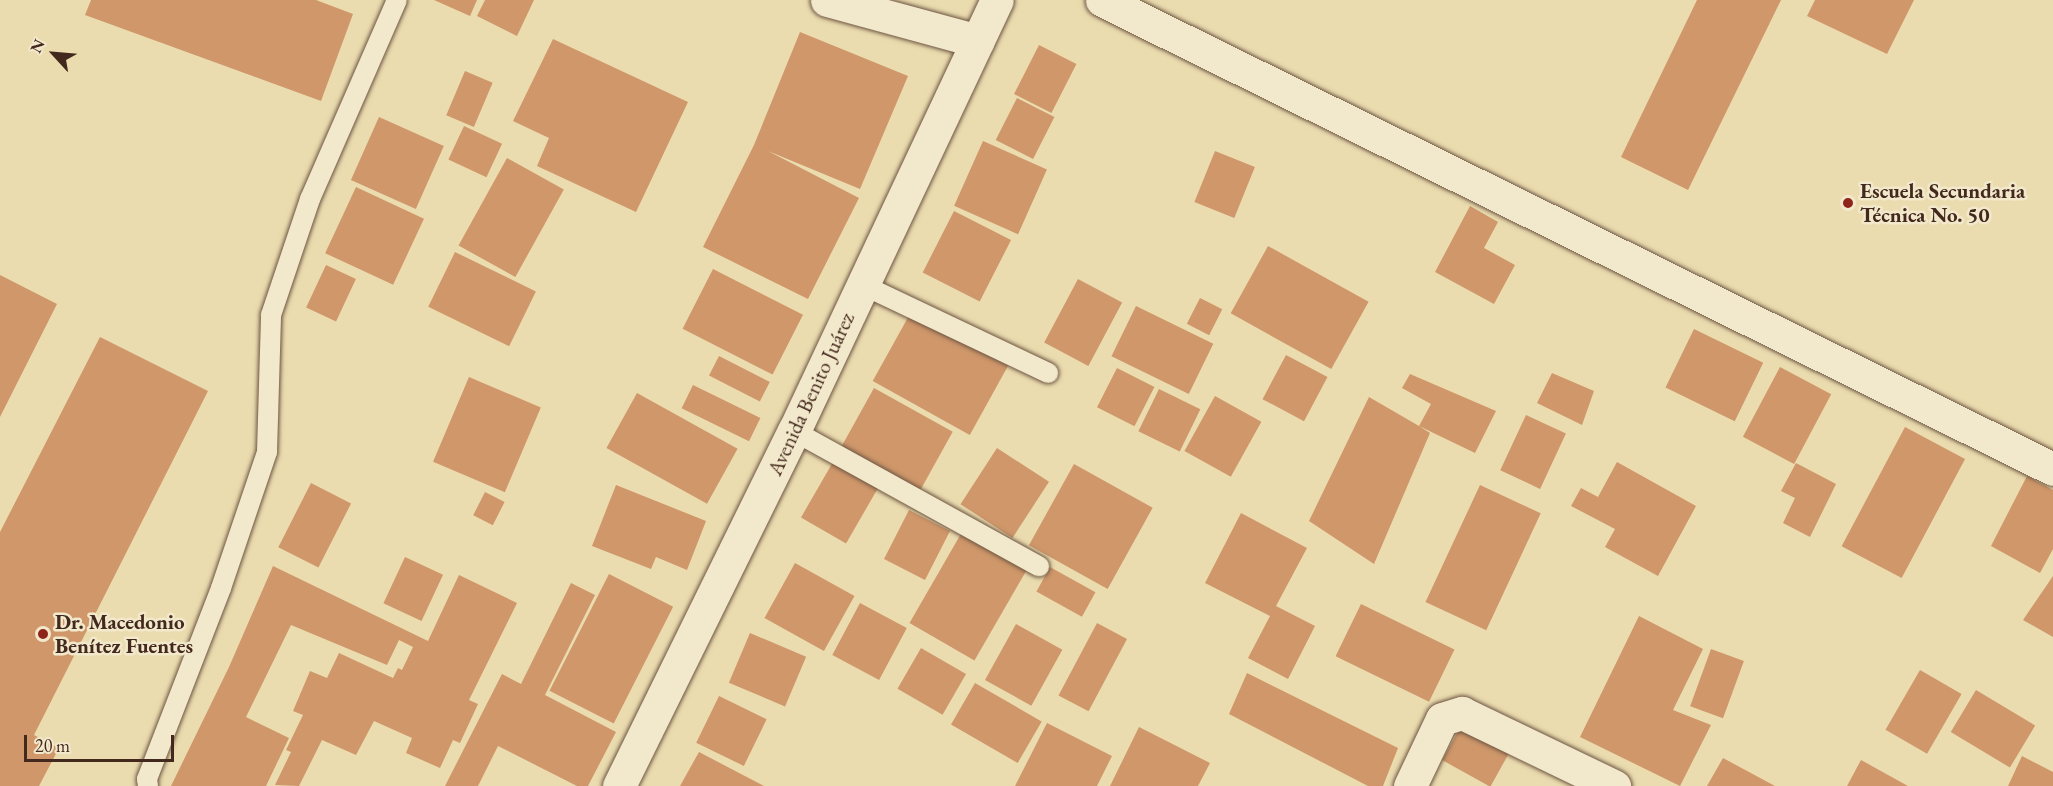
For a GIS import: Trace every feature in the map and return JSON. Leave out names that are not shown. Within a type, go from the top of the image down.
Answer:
[{"type":"street","points":[[827,0],[978,40]]},
{"type":"street","name":"Avenida Benito Juárez","points":[[619,786],[794,431],[997,0]]},
{"type":"street","points":[[1102,0],[2053,468]]},
{"type":"street","points":[[1410,786],[1442,719],[1462,713],[1614,786]]},
{"type":"lane","points":[[148,786],[147,779],[221,588],[267,452],[271,315],[310,199],[397,0]]},
{"type":"lane","points":[[863,285],[1048,373]]},
{"type":"lane","points":[[794,431],[1039,566]]},
{"type":"building","points":[[91,0],[316,0],[353,14],[321,101],[85,15]]},
{"type":"building","points":[[434,0],[477,0],[470,16]]},
{"type":"building","points":[[485,0],[534,0],[517,36],[477,16]]},
{"type":"building","points":[[1697,0],[1781,0],[1688,190],[1621,157]]},
{"type":"building","points":[[1815,0],[1914,0],[1887,54],[1807,16]]},
{"type":"building","points":[[800,32],[908,76],[860,189],[768,151],[859,198],[808,299],[703,247],[754,145]]},
{"type":"building","points":[[553,39],[688,102],[636,212],[537,166],[549,138],[513,121]]},
{"type":"building","points":[[1039,45],[1076,64],[1051,113],[1014,94]]},
{"type":"building","points":[[465,71],[493,83],[474,127],[446,115]]},
{"type":"building","points":[[1017,98],[1054,117],[1033,159],[996,140]]},
{"type":"building","points":[[379,117],[444,146],[416,209],[351,180]]},
{"type":"building","points":[[464,126],[502,144],[486,177],[448,160]]},
{"type":"building","points":[[983,141],[1047,169],[1018,234],[954,206]]},
{"type":"building","points":[[1215,151],[1255,167],[1234,218],[1194,202]]},
{"type":"building","points":[[507,158],[564,190],[515,277],[459,245]]},
{"type":"building","points":[[356,187],[424,219],[393,285],[325,253]]},
{"type":"building","points":[[1470,206],[1498,222],[1484,248],[1515,265],[1494,304],[1435,272]]},
{"type":"building","points":[[954,211],[1011,240],[980,302],[923,272]]},
{"type":"building","points":[[1268,246],[1369,302],[1331,369],[1231,313]]},
{"type":"building","points":[[455,252],[536,291],[509,346],[428,307]]},
{"type":"building","points":[[326,265],[356,279],[336,322],[306,308]]},
{"type":"building","points":[[713,269],[803,315],[773,375],[683,329]]},
{"type":"building","points":[[0,275],[57,304],[0,417]]},
{"type":"building","points":[[1078,279],[1122,302],[1088,366],[1044,343]]},
{"type":"building","points":[[1200,298],[1222,309],[1209,335],[1187,324]]},
{"type":"building","points":[[1136,306],[1213,344],[1189,394],[1111,356]]},
{"type":"building","points":[[911,312],[1008,366],[970,435],[873,381]]},
{"type":"building","points":[[1694,329],[1763,363],[1735,421],[1666,387]]},
{"type":"building","name":"Dr. Macedonio Benítez Fuentes","points":[[100,337],[208,391],[34,735],[59,748],[39,786],[0,786],[0,532]]},
{"type":"building","points":[[1286,355],[1327,377],[1304,421],[1263,399]]},
{"type":"building","points":[[719,356],[770,382],[760,401],[709,376]]},
{"type":"building","points":[[1780,367],[1831,394],[1794,464],[1743,437]]},
{"type":"building","points":[[1117,368],[1154,387],[1134,426],[1097,407]]},
{"type":"building","points":[[1552,373],[1594,391],[1582,425],[1537,403]]},
{"type":"building","points":[[1410,374],[1496,411],[1475,453],[1419,426],[1431,404],[1402,388]]},
{"type":"building","points":[[469,377],[541,407],[505,492],[433,462]]},
{"type":"building","points":[[693,385],[760,418],[749,441],[682,408]]},
{"type":"building","points":[[874,388],[953,432],[920,490],[842,447]]},
{"type":"building","points":[[1159,389],[1200,409],[1180,451],[1138,431]]},
{"type":"building","points":[[637,393],[738,449],[707,504],[606,448]]},
{"type":"building","points":[[1215,396],[1261,422],[1231,477],[1184,451]]},
{"type":"building","points":[[1369,397],[1430,433],[1374,564],[1309,521]]},
{"type":"building","points":[[1526,415],[1566,434],[1540,489],[1500,470]]},
{"type":"building","points":[[1905,427],[1965,459],[1902,578],[1842,546]]},
{"type":"building","points":[[997,448],[1049,482],[1013,538],[961,504]]},
{"type":"building","points":[[833,462],[878,488],[846,543],[801,517]]},
{"type":"building","points":[[1617,462],[1696,506],[1658,576],[1605,547],[1615,529],[1571,506],[1581,488],[1598,497]]},
{"type":"building","points":[[1796,463],[1836,484],[1810,537],[1783,523],[1795,498],[1781,491]]},
{"type":"building","points":[[1074,464],[1153,508],[1108,589],[1029,545]]},
{"type":"building","points":[[2027,476],[2053,490],[2053,549],[2040,573],[1991,546]]},
{"type":"building","points":[[311,483],[351,503],[318,568],[278,547]]},
{"type":"building","points":[[616,485],[706,521],[687,570],[656,557],[651,569],[592,546]]},
{"type":"building","points":[[1480,485],[1541,513],[1486,630],[1425,602]]},
{"type":"building","points":[[485,492],[505,502],[493,525],[473,515]]},
{"type":"building","points":[[909,510],[950,531],[925,580],[884,559]]},
{"type":"building","points":[[1241,513],[1307,548],[1276,606],[1315,626],[1288,679],[1248,658],[1270,616],[1205,583]]},
{"type":"building","points":[[962,532],[1027,570],[974,660],[910,623]]},
{"type":"building","points":[[405,557],[443,575],[422,621],[383,603]]},
{"type":"building","points":[[795,563],[854,596],[824,651],[764,618]]},
{"type":"building","points":[[273,566],[428,641],[459,575],[517,603],[469,700],[478,704],[460,743],[453,740],[440,768],[406,753],[412,738],[374,721],[356,755],[322,740],[299,786],[275,785],[291,752],[286,750],[303,715],[293,711],[310,671],[327,678],[339,653],[393,678],[398,668],[402,670],[413,647],[399,640],[387,665],[291,625],[246,717],[289,738],[266,786],[171,786],[229,667]]},
{"type":"building","points":[[1050,567],[1095,592],[1082,617],[1036,591]]},
{"type":"building","points":[[609,574],[673,607],[614,723],[550,691]]},
{"type":"building","points":[[2053,576],[2053,637],[2023,620]]},
{"type":"building","points":[[571,583],[595,595],[545,695],[616,732],[588,786],[577,786],[498,746],[478,786],[445,786],[502,674],[521,684]]},
{"type":"building","points":[[860,603],[907,628],[879,680],[832,655]]},
{"type":"building","points":[[1361,604],[1454,650],[1429,702],[1336,656]]},
{"type":"building","points":[[1639,616],[1703,649],[1673,710],[1711,725],[1680,786],[1580,737]]},
{"type":"building","points":[[1097,623],[1127,639],[1089,711],[1059,695]]},
{"type":"building","points":[[1016,624],[1062,650],[1031,706],[985,680]]},
{"type":"building","points":[[750,633],[806,657],[785,707],[729,683]]},
{"type":"building","points":[[921,648],[966,674],[943,715],[898,689]]},
{"type":"building","points":[[1711,649],[1744,661],[1723,718],[1690,706]]},
{"type":"building","points":[[1920,670],[1962,694],[1927,754],[1886,730]]},
{"type":"building","points":[[1247,673],[1398,748],[1383,786],[1368,786],[1229,714]]},
{"type":"building","points":[[975,683],[1042,722],[1018,763],[951,725]]},
{"type":"building","points":[[1976,690],[2035,726],[2010,768],[1951,732]]},
{"type":"building","points":[[719,696],[767,719],[744,766],[696,743]]},
{"type":"building","points":[[1465,719],[1513,746],[1491,786],[1442,760]]},
{"type":"building","points":[[1047,723],[1112,756],[1097,786],[1015,786]]},
{"type":"building","points":[[1139,727],[1210,763],[1198,786],[1110,786]]},
{"type":"building","points":[[699,752],[764,786],[680,786]]},
{"type":"building","points":[[2022,756],[2053,772],[2053,786],[2008,786]]},
{"type":"building","points":[[1723,758],[1775,786],[1707,786]]},
{"type":"building","points":[[1861,760],[1908,786],[1847,786]]},
{"type":"place","name":"Escuela Secundaria Técnica No. 50","points":[[1848,203]]},
{"type":"place","name":"Dr. Macedonio Benítez Fuentes","points":[[43,634]]}]
